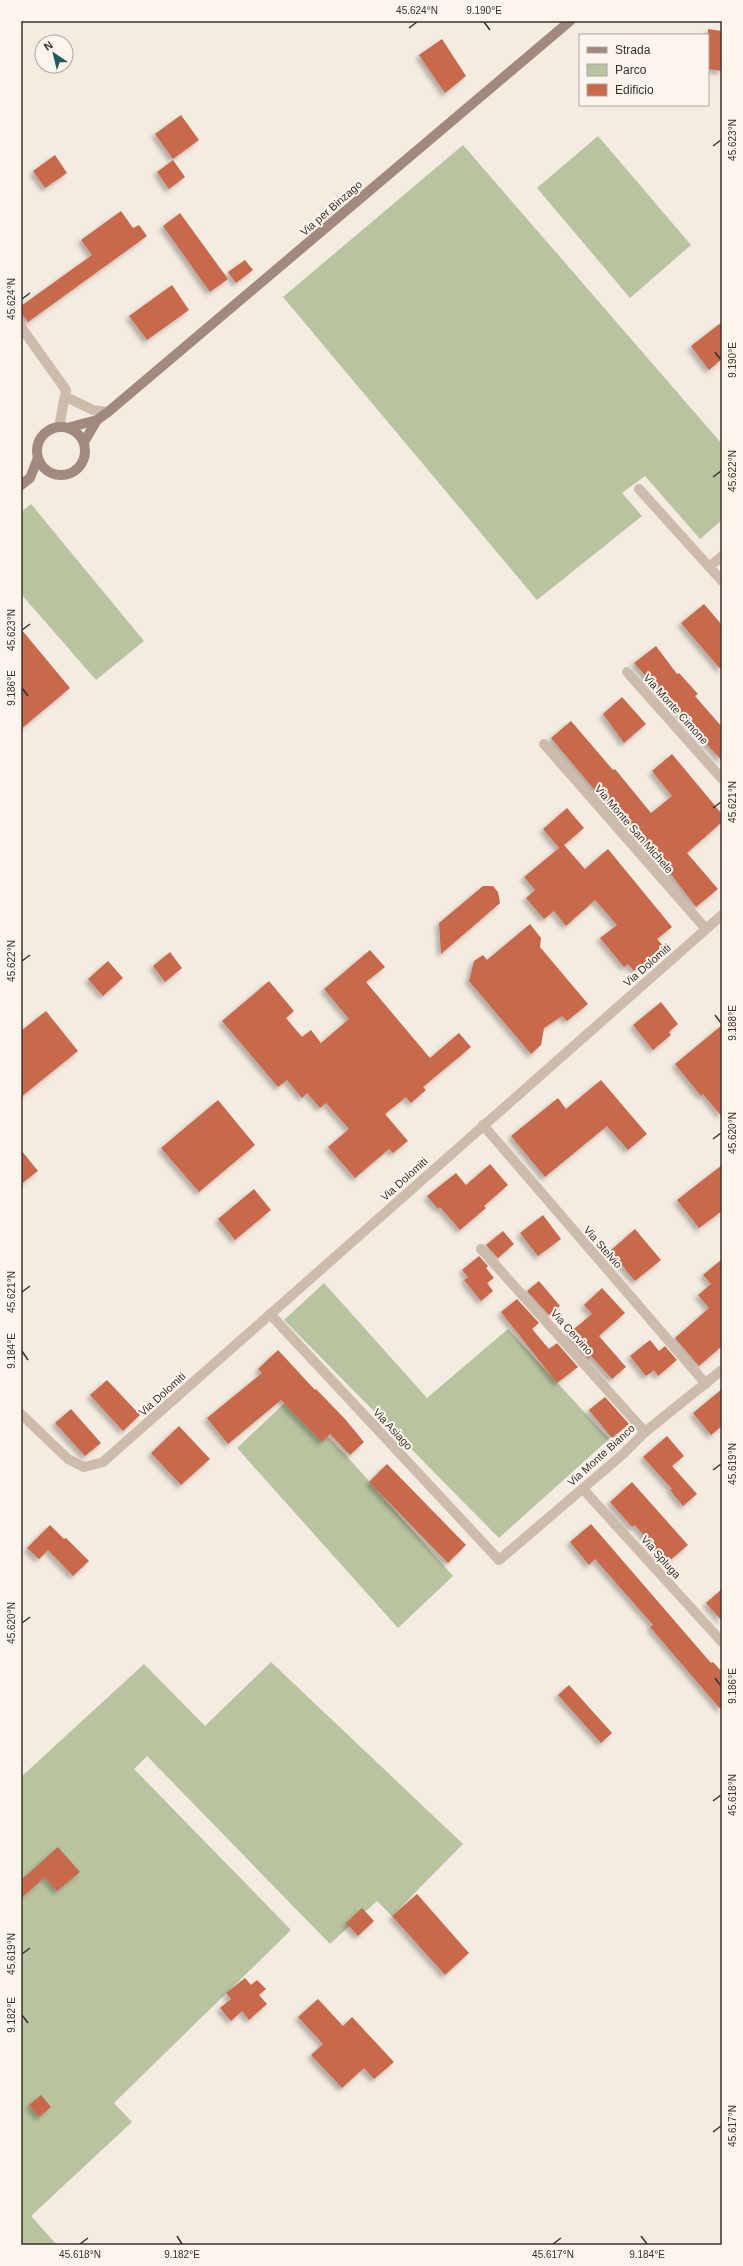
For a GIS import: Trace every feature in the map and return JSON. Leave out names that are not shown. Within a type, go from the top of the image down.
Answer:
[{"type":"main road","name":"Via per Binzago","points":[[30,478],[38,458],[38,444],[41,438],[52,429],[97,420],[108,412],[570,21]]},
{"type":"main road","name":"Via per Binzago","points":[[21,485],[30,478],[55,474],[68,474],[79,467],[85,455],[84,442],[97,420]]},
{"type":"main road","points":[[63,428],[77,433],[84,442]]},
{"type":"main road","points":[[38,458],[42,465],[55,474]]},
{"type":"street","points":[[21,327],[64,385],[66,397],[63,428]]},
{"type":"street","points":[[66,397],[93,410],[108,412]]},
{"type":"street","points":[[639,489],[722,581]]},
{"type":"street","points":[[709,567],[722,556]]},
{"type":"street","name":"Via Monte Cimone","points":[[627,672],[722,779]]},
{"type":"street","name":"Via Monte San Michele","points":[[544,744],[706,929]]},
{"type":"street","name":"Via Dolomiti","points":[[21,1414],[68,1459],[84,1467],[103,1462],[722,915]]},
{"type":"street","name":"Via Stelvio","points":[[483,1125],[706,1384]]},
{"type":"street","name":"Via Cervino","points":[[481,1249],[645,1432]]},
{"type":"street","name":"Via Asiago","points":[[270,1314],[499,1560]]},
{"type":"street","name":"Via Monte Bianco","points":[[499,1560],[583,1489],[645,1432],[722,1370]]},
{"type":"street","name":"Via Spluga","points":[[583,1489],[722,1642]]},
{"type":"green space","points":[[598,136],[691,245],[630,298],[537,188]]},
{"type":"green space","points":[[463,145],[722,444],[722,520],[700,539],[645,476],[622,493],[642,516],[537,600],[283,297]]},
{"type":"green space","points":[[31,504],[144,641],[96,680],[21,594],[21,512]]},
{"type":"green space","points":[[324,1283],[427,1398],[508,1329],[609,1439],[499,1538],[284,1320]]},
{"type":"green space","points":[[290,1398],[353,1463],[453,1576],[398,1628],[237,1448]]},
{"type":"green space","points":[[271,1662],[463,1844],[392,1916],[377,1901],[330,1944],[147,1756],[134,1769],[291,1930],[114,2103],[132,2122],[31,2216],[57,2245],[21,2245],[21,1777],[144,1664],[205,1726]]},
{"type":"building","points":[[708,29],[722,31],[722,71],[709,69]]},
{"type":"building","points":[[442,39],[466,76],[445,93],[419,55]]},
{"type":"building","points":[[181,115],[199,140],[173,159],[155,134]]},
{"type":"building","points":[[55,155],[67,173],[45,188],[33,171]]},
{"type":"building","points":[[173,160],[185,177],[169,189],[157,172]]},
{"type":"building","points":[[121,211],[133,228],[139,225],[147,236],[28,322],[21,313],[21,306],[92,255],[81,240]]},
{"type":"building","points":[[180,213],[228,279],[210,292],[163,226]]},
{"type":"building","points":[[245,260],[253,270],[236,283],[228,272]]},
{"type":"building","points":[[172,285],[189,310],[147,340],[129,316]]},
{"type":"building","points":[[722,322],[722,359],[709,370],[691,346]]},
{"type":"building","points":[[704,604],[722,625],[722,671],[681,623]]},
{"type":"building","points":[[21,629],[70,688],[21,729]]},
{"type":"building","points":[[656,646],[677,674],[679,673],[698,694],[695,696],[722,727],[722,761],[634,663]]},
{"type":"building","points":[[622,697],[646,724],[624,743],[603,714]]},
{"type":"building","points":[[571,721],[613,770],[615,769],[651,813],[672,796],[652,771],[672,754],[722,814],[722,822],[687,853],[718,889],[696,907],[664,865],[662,866],[626,821],[623,824],[551,738]]},
{"type":"building","points":[[567,808],[584,828],[564,845],[585,869],[608,849],[672,927],[657,939],[664,947],[634,971],[628,964],[624,967],[600,938],[617,925],[595,900],[566,926],[554,911],[544,919],[526,898],[535,890],[524,877],[559,848],[543,829]]},
{"type":"building","points":[[483,886],[493,886],[498,892],[500,903],[441,954],[439,923]]},
{"type":"building","points":[[530,924],[541,938],[540,947],[588,1004],[567,1021],[562,1016],[544,1028],[541,1045],[531,1054],[469,981],[474,961],[483,955],[487,960]]},
{"type":"building","points":[[370,950],[385,967],[366,982],[430,1058],[459,1033],[471,1047],[423,1087],[426,1090],[411,1103],[406,1097],[385,1114],[408,1141],[393,1153],[389,1149],[355,1178],[328,1147],[349,1129],[326,1103],[320,1108],[307,1093],[302,1098],[287,1080],[278,1087],[222,1021],[269,981],[294,1011],[286,1018],[302,1037],[311,1030],[321,1043],[349,1019],[324,989]]},
{"type":"building","points":[[170,952],[182,968],[165,982],[153,966]]},
{"type":"building","points":[[108,961],[123,978],[103,996],[88,979]]},
{"type":"building","points":[[661,1002],[678,1024],[669,1032],[671,1035],[653,1050],[633,1025]]},
{"type":"building","points":[[46,1011],[78,1051],[21,1097],[21,1031]]},
{"type":"building","points":[[722,1025],[722,1117],[703,1094],[701,1096],[675,1064]]},
{"type":"building","points":[[601,1080],[647,1134],[628,1150],[607,1126],[545,1177],[511,1136],[558,1098],[566,1109]]},
{"type":"building","points":[[218,1100],[255,1145],[199,1192],[161,1148]]},
{"type":"building","points":[[21,1150],[38,1171],[21,1184]]},
{"type":"building","points":[[490,1164],[508,1185],[484,1206],[486,1208],[460,1230],[440,1207],[438,1209],[427,1196],[456,1173],[466,1185]]},
{"type":"building","points":[[722,1165],[722,1211],[699,1228],[677,1200]]},
{"type":"building","points":[[254,1189],[271,1210],[235,1240],[218,1219]]},
{"type":"building","points":[[543,1215],[561,1239],[538,1256],[520,1233]]},
{"type":"building","points":[[635,1229],[661,1260],[635,1281],[610,1251]]},
{"type":"building","points":[[503,1231],[514,1244],[498,1258],[486,1245]]},
{"type":"building","points":[[479,1256],[488,1266],[486,1268],[494,1278],[487,1283],[493,1291],[481,1301],[464,1280],[468,1277],[462,1270]]},
{"type":"building","points":[[722,1259],[722,1346],[699,1366],[675,1338],[709,1308],[698,1295],[711,1284],[703,1275]]},
{"type":"building","points":[[539,1281],[560,1306],[549,1315],[527,1291]]},
{"type":"building","points":[[602,1288],[625,1313],[599,1336],[626,1367],[612,1379],[591,1356],[588,1359],[567,1335],[592,1314],[584,1305]]},
{"type":"building","points":[[517,1299],[539,1323],[532,1329],[549,1349],[557,1343],[578,1367],[557,1383],[501,1312]]},
{"type":"building","points":[[650,1340],[659,1351],[665,1346],[677,1360],[658,1376],[654,1370],[646,1376],[630,1356]]},
{"type":"building","points":[[278,1350],[315,1390],[316,1389],[345,1419],[364,1442],[350,1455],[330,1434],[322,1442],[281,1400],[228,1444],[207,1418],[262,1373],[258,1369]]},
{"type":"building","points":[[107,1380],[140,1415],[123,1431],[90,1395]]},
{"type":"building","points":[[722,1389],[722,1426],[711,1435],[693,1413]]},
{"type":"building","points":[[605,1397],[629,1424],[612,1438],[589,1410]]},
{"type":"building","points":[[71,1409],[101,1443],[85,1456],[55,1423]]},
{"type":"building","points":[[179,1426],[210,1459],[181,1485],[151,1453]]},
{"type":"building","points":[[667,1436],[684,1456],[672,1466],[697,1494],[683,1506],[670,1490],[672,1489],[643,1457]]},
{"type":"building","points":[[387,1464],[466,1545],[448,1563],[369,1482]]},
{"type":"building","points":[[632,1482],[688,1545],[667,1563],[635,1525],[632,1527],[610,1502]]},
{"type":"building","points":[[591,1524],[711,1663],[713,1662],[722,1672],[722,1711],[650,1627],[653,1625],[595,1559],[589,1565],[570,1542]]},
{"type":"building","points":[[50,1525],[64,1539],[66,1538],[89,1561],[73,1576],[48,1550],[39,1559],[27,1548]]},
{"type":"building","points":[[722,1589],[722,1621],[706,1603]]},
{"type":"building","points":[[569,1685],[612,1733],[601,1743],[558,1695]]},
{"type":"building","points":[[58,1847],[80,1872],[57,1891],[45,1877],[21,1898],[21,1880]]},
{"type":"building","points":[[417,1894],[469,1953],[445,1975],[392,1916]]},
{"type":"building","points":[[362,1908],[374,1921],[358,1936],[346,1923]]},
{"type":"building","points":[[245,1978],[251,1985],[257,1980],[266,1989],[259,1995],[267,2004],[249,2020],[242,2011],[231,2021],[220,2008],[231,1999],[226,1993]]},
{"type":"building","points":[[318,1999],[343,2026],[352,2017],[394,2062],[374,2079],[364,2068],[342,2088],[311,2055],[323,2044],[298,2017]]},
{"type":"building","points":[[41,2095],[51,2107],[39,2117],[29,2105]]}]
